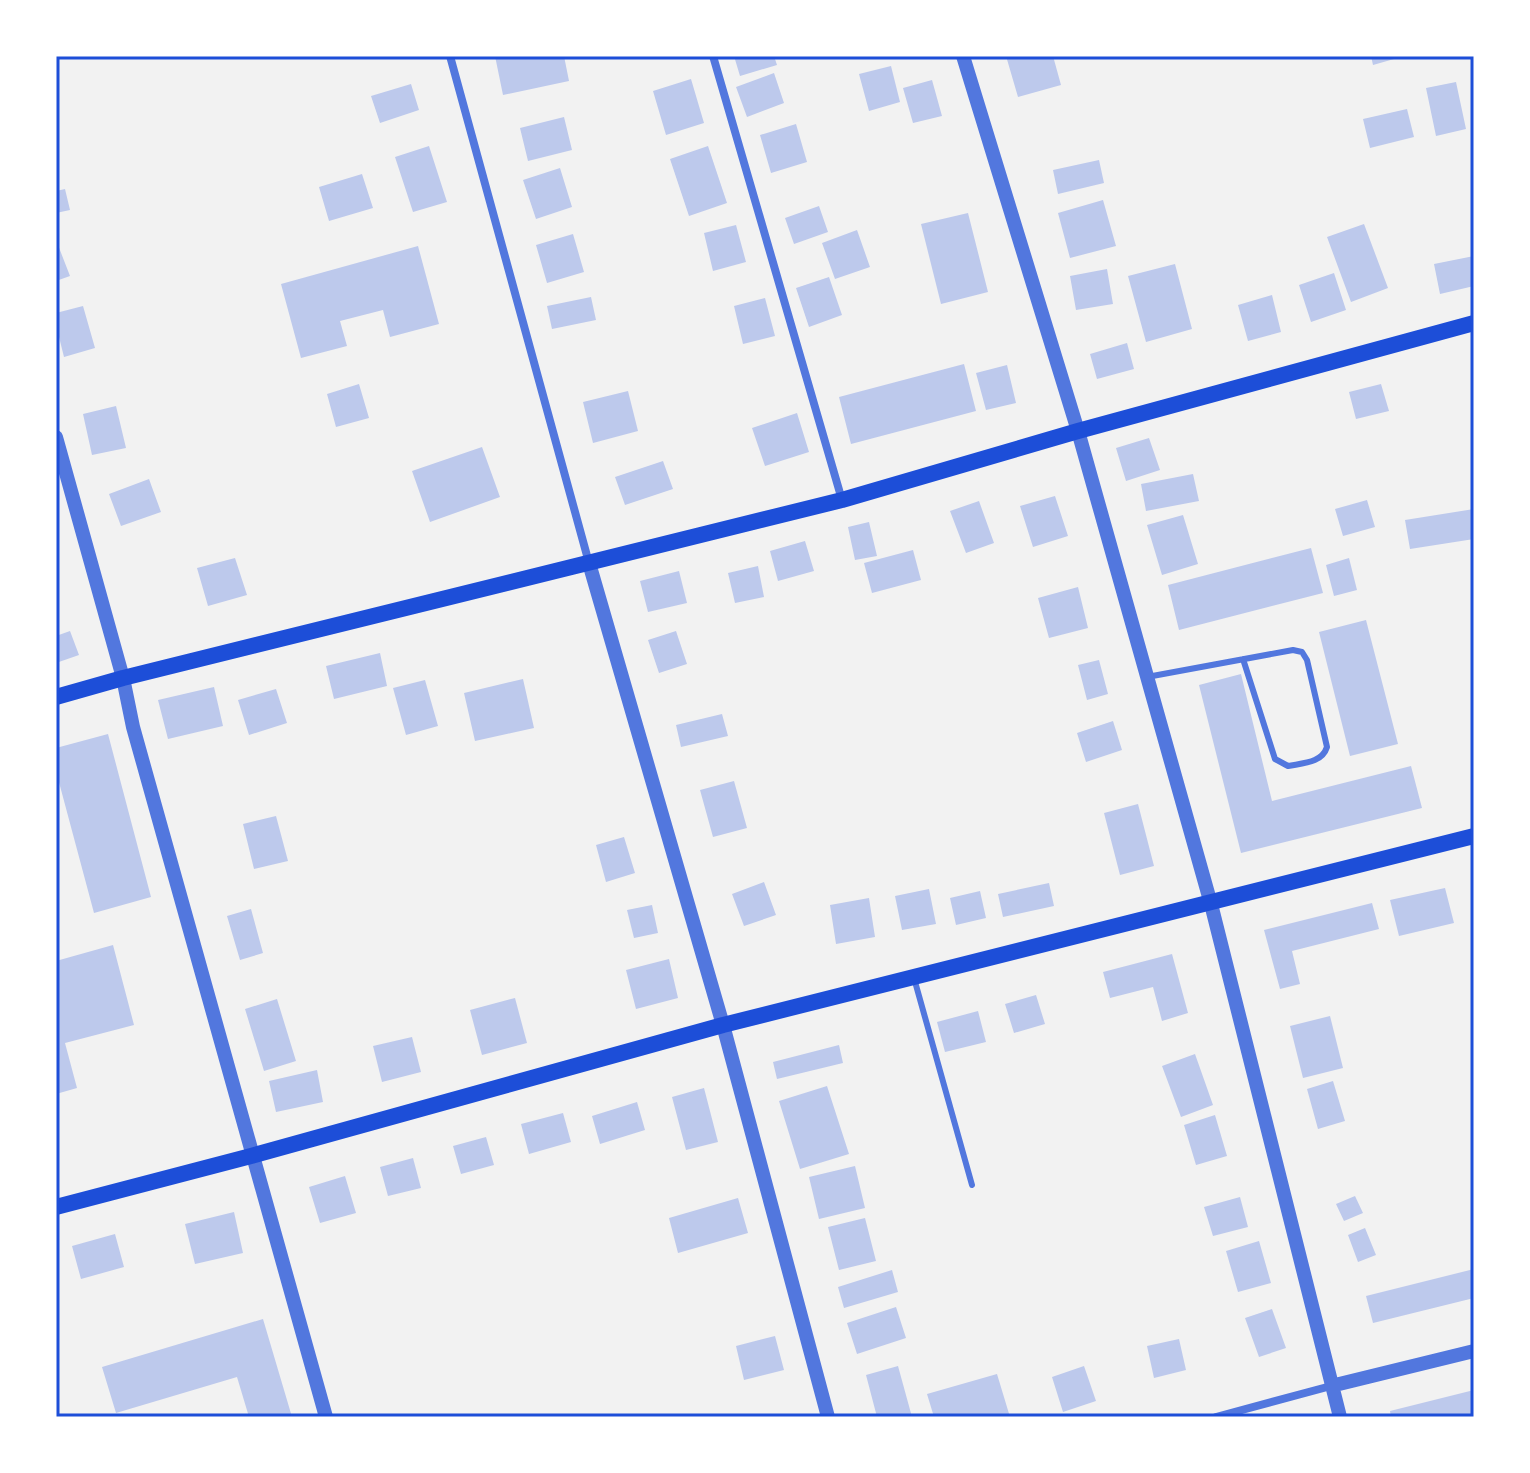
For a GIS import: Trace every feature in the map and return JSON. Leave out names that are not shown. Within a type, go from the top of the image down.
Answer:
[{"type":"main road","points":[[56,697],[842,500],[1078,431],[1474,323]]},
{"type":"main road","points":[[56,1207],[723,1025],[1474,836]]},
{"type":"street","points":[[450,56],[589,563],[723,1025],[828,1417]]},
{"type":"street","points":[[713,56],[842,500]]},
{"type":"street","points":[[963,56],[1078,431],[1211,904],[1340,1417]]},
{"type":"street","points":[[56,437],[251,1156],[326,1417]]},
{"type":"street","points":[[1216,1417],[1474,1351]]},
{"type":"lane","points":[[1147,677],[1243,659],[1293,650],[1302,652],[1307,660],[1327,747],[1318,759],[1288,766],[1275,759],[1243,659]]},
{"type":"lane","points":[[914,978],[972,1185]]},
{"type":"building","points":[[495,56],[564,56],[569,81],[503,95]]},
{"type":"building","points":[[734,56],[774,56],[777,65],[740,76]]},
{"type":"building","points":[[1006,56],[1053,56],[1061,85],[1018,97]]},
{"type":"building","points":[[1371,56],[1401,56],[1401,57],[1373,65]]},
{"type":"building","points":[[891,66],[900,102],[869,111],[859,74]]},
{"type":"building","points":[[774,73],[784,103],[747,117],[736,87]]},
{"type":"building","points":[[691,79],[704,123],[666,135],[653,91]]},
{"type":"building","points":[[932,80],[942,116],[913,123],[903,88]]},
{"type":"building","points":[[1456,82],[1466,129],[1436,136],[1426,88]]},
{"type":"building","points":[[411,84],[419,110],[380,123],[371,96]]},
{"type":"building","points":[[1407,109],[1414,137],[1370,148],[1363,119]]},
{"type":"building","points":[[564,117],[572,150],[528,161],[520,128]]},
{"type":"building","points":[[796,124],[807,162],[771,173],[760,135]]},
{"type":"building","points":[[429,146],[447,202],[413,212],[395,157]]},
{"type":"building","points":[[708,146],[727,203],[689,216],[670,159]]},
{"type":"building","points":[[1099,160],[1104,183],[1058,194],[1053,170]]},
{"type":"building","points":[[560,168],[572,207],[536,219],[523,180]]},
{"type":"building","points":[[362,174],[373,208],[329,221],[319,187]]},
{"type":"building","points":[[65,189],[70,210],[56,213],[56,191]]},
{"type":"building","points":[[1103,200],[1116,246],[1070,258],[1058,213]]},
{"type":"building","points":[[819,206],[828,232],[794,244],[785,218]]},
{"type":"building","points":[[968,213],[988,292],[941,304],[921,224]]},
{"type":"building","points":[[1364,224],[1388,288],[1351,302],[1327,237]]},
{"type":"building","points":[[736,225],[746,262],[713,271],[704,233]]},
{"type":"building","points":[[857,230],[870,267],[835,279],[822,243]]},
{"type":"building","points":[[573,234],[584,272],[547,283],[536,245]]},
{"type":"building","points":[[56,246],[70,276],[56,281]]},
{"type":"building","points":[[418,246],[439,324],[390,337],[383,310],[340,321],[347,346],[301,358],[281,284]]},
{"type":"building","points":[[1474,256],[1474,286],[1440,294],[1434,264]]},
{"type":"building","points":[[1175,264],[1192,329],[1146,342],[1128,276]]},
{"type":"building","points":[[1107,269],[1113,304],[1076,310],[1070,276]]},
{"type":"building","points":[[1334,273],[1346,310],[1311,322],[1299,285]]},
{"type":"building","points":[[829,277],[842,315],[809,327],[796,288]]},
{"type":"building","points":[[1272,295],[1281,332],[1248,341],[1238,305]]},
{"type":"building","points":[[591,297],[596,320],[552,329],[547,306]]},
{"type":"building","points":[[765,298],[775,336],[743,344],[734,306]]},
{"type":"building","points":[[83,306],[95,348],[64,357],[56,313]]},
{"type":"building","points":[[1127,343],[1134,369],[1097,379],[1090,354]]},
{"type":"building","points":[[964,364],[976,411],[851,444],[839,397]]},
{"type":"building","points":[[1007,365],[1016,403],[986,410],[976,373]]},
{"type":"building","points":[[359,384],[369,418],[336,427],[327,394]]},
{"type":"building","points":[[1381,384],[1389,411],[1356,419],[1349,392]]},
{"type":"building","points":[[628,391],[638,431],[593,443],[583,402]]},
{"type":"building","points":[[116,406],[126,448],[92,455],[83,414]]},
{"type":"building","points":[[797,413],[809,452],[765,466],[752,428]]},
{"type":"building","points":[[1149,438],[1160,470],[1126,481],[1116,448]]},
{"type":"building","points":[[482,447],[500,497],[430,522],[412,471]]},
{"type":"building","points":[[663,461],[673,489],[625,505],[615,477]]},
{"type":"building","points":[[1193,474],[1199,501],[1146,511],[1141,484]]},
{"type":"building","points":[[149,479],[161,512],[121,526],[109,494]]},
{"type":"building","points":[[1055,496],[1068,536],[1033,547],[1020,506]]},
{"type":"building","points":[[1367,500],[1375,527],[1343,536],[1335,509]]},
{"type":"building","points":[[979,501],[994,543],[966,553],[950,511]]},
{"type":"building","points":[[1474,509],[1474,539],[1410,549],[1405,520]]},
{"type":"building","points":[[1183,515],[1198,564],[1162,575],[1147,525]]},
{"type":"building","points":[[869,522],[877,556],[855,560],[848,527]]},
{"type":"building","points":[[805,541],[814,571],[778,581],[770,551]]},
{"type":"building","points":[[1311,548],[1323,593],[1179,630],[1168,585]]},
{"type":"building","points":[[913,550],[921,580],[872,593],[864,563]]},
{"type":"building","points":[[235,558],[247,595],[208,606],[197,568]]},
{"type":"building","points":[[1349,558],[1357,590],[1334,596],[1326,565]]},
{"type":"building","points":[[758,566],[764,597],[735,603],[728,573]]},
{"type":"building","points":[[679,571],[687,603],[648,612],[640,581]]},
{"type":"building","points":[[1078,587],[1088,628],[1049,638],[1038,598]]},
{"type":"building","points":[[1366,620],[1398,744],[1350,756],[1319,632]]},
{"type":"building","points":[[70,631],[79,655],[56,663],[56,636]]},
{"type":"building","points":[[676,631],[687,664],[659,673],[648,640]]},
{"type":"building","points":[[380,653],[387,686],[334,699],[326,666]]},
{"type":"building","points":[[1099,660],[1108,694],[1087,700],[1078,665]]},
{"type":"building","points":[[1241,674],[1272,801],[1411,766],[1422,808],[1241,853],[1199,685]]},
{"type":"building","points":[[523,679],[534,728],[475,741],[464,693]]},
{"type":"building","points":[[425,680],[438,726],[406,735],[393,688]]},
{"type":"building","points":[[214,687],[223,726],[168,739],[158,700]]},
{"type":"building","points":[[276,689],[287,723],[249,735],[238,700]]},
{"type":"building","points":[[722,714],[728,736],[681,747],[676,725]]},
{"type":"building","points":[[1113,721],[1122,750],[1086,762],[1077,733]]},
{"type":"building","points":[[108,734],[151,897],[94,913],[56,771],[56,748]]},
{"type":"building","points":[[734,781],[747,828],[713,837],[700,790]]},
{"type":"building","points":[[1138,804],[1154,866],[1120,875],[1104,813]]},
{"type":"building","points":[[276,816],[288,861],[254,869],[243,824]]},
{"type":"building","points":[[624,837],[635,873],[606,882],[596,845]]},
{"type":"building","points":[[764,882],[776,915],[744,926],[732,894]]},
{"type":"building","points":[[1049,883],[1054,906],[1003,917],[998,894]]},
{"type":"building","points":[[1445,888],[1454,923],[1399,936],[1390,900]]},
{"type":"building","points":[[929,889],[936,924],[902,930],[895,896]]},
{"type":"building","points":[[980,891],[986,918],[956,925],[950,898]]},
{"type":"building","points":[[869,898],[875,937],[836,944],[830,905]]},
{"type":"building","points":[[1372,903],[1379,929],[1292,951],[1300,984],[1280,989],[1264,930]]},
{"type":"building","points":[[652,905],[658,933],[634,938],[627,910]]},
{"type":"building","points":[[251,909],[263,953],[240,960],[227,916]]},
{"type":"building","points":[[113,945],[134,1025],[65,1043],[77,1088],[56,1094],[56,961]]},
{"type":"building","points":[[1172,954],[1188,1013],[1162,1021],[1153,987],[1110,998],[1103,972]]},
{"type":"building","points":[[669,959],[678,998],[636,1009],[626,970]]},
{"type":"building","points":[[1036,995],[1045,1024],[1014,1033],[1005,1004]]},
{"type":"building","points":[[515,998],[527,1043],[482,1055],[470,1010]]},
{"type":"building","points":[[277,999],[296,1061],[264,1071],[245,1009]]},
{"type":"building","points":[[978,1011],[986,1042],[945,1052],[937,1022]]},
{"type":"building","points":[[1330,1016],[1343,1068],[1303,1078],[1290,1026]]},
{"type":"building","points":[[412,1037],[421,1072],[382,1082],[373,1046]]},
{"type":"building","points":[[839,1045],[843,1063],[777,1079],[773,1062]]},
{"type":"building","points":[[1195,1054],[1213,1105],[1181,1117],[1162,1066]]},
{"type":"building","points":[[317,1070],[323,1102],[276,1112],[269,1081]]},
{"type":"building","points":[[1333,1081],[1345,1121],[1318,1129],[1307,1089]]},
{"type":"building","points":[[827,1086],[849,1154],[800,1169],[779,1101]]},
{"type":"building","points":[[704,1088],[718,1142],[686,1150],[672,1097]]},
{"type":"building","points":[[637,1102],[645,1130],[600,1144],[592,1116]]},
{"type":"building","points":[[563,1113],[571,1142],[529,1154],[521,1124]]},
{"type":"building","points":[[1215,1115],[1227,1156],[1196,1165],[1184,1125]]},
{"type":"building","points":[[486,1137],[494,1165],[461,1174],[453,1146]]},
{"type":"building","points":[[413,1158],[421,1188],[388,1196],[380,1167]]},
{"type":"building","points":[[855,1166],[865,1208],[819,1219],[809,1177]]},
{"type":"building","points":[[345,1176],[356,1213],[320,1223],[309,1187]]},
{"type":"building","points":[[1355,1196],[1363,1213],[1344,1221],[1336,1204]]},
{"type":"building","points":[[1240,1197],[1248,1227],[1213,1236],[1204,1207]]},
{"type":"building","points":[[738,1198],[748,1233],[678,1253],[669,1218]]},
{"type":"building","points":[[234,1212],[243,1253],[195,1264],[185,1224]]},
{"type":"building","points":[[865,1218],[876,1261],[839,1270],[828,1227]]},
{"type":"building","points":[[1365,1228],[1376,1255],[1358,1262],[1348,1235]]},
{"type":"building","points":[[115,1234],[124,1267],[81,1279],[72,1246]]},
{"type":"building","points":[[1259,1241],[1271,1283],[1238,1292],[1226,1251]]},
{"type":"building","points":[[1474,1269],[1474,1298],[1373,1323],[1366,1296]]},
{"type":"building","points":[[892,1270],[898,1292],[844,1308],[838,1287]]},
{"type":"building","points":[[896,1307],[906,1338],[857,1354],[847,1323]]},
{"type":"building","points":[[1272,1309],[1286,1348],[1259,1357],[1245,1318]]},
{"type":"building","points":[[263,1319],[292,1417],[249,1417],[237,1377],[116,1413],[102,1367]]},
{"type":"building","points":[[775,1336],[784,1370],[744,1380],[736,1346]]},
{"type":"building","points":[[1179,1339],[1186,1370],[1154,1378],[1147,1346]]},
{"type":"building","points":[[898,1366],[912,1417],[877,1417],[866,1375]]},
{"type":"building","points":[[1084,1366],[1096,1401],[1063,1412],[1052,1377]]},
{"type":"building","points":[[997,1374],[1010,1417],[934,1417],[927,1394]]},
{"type":"building","points":[[1474,1390],[1474,1416],[1391,1417],[1390,1411]]}]
